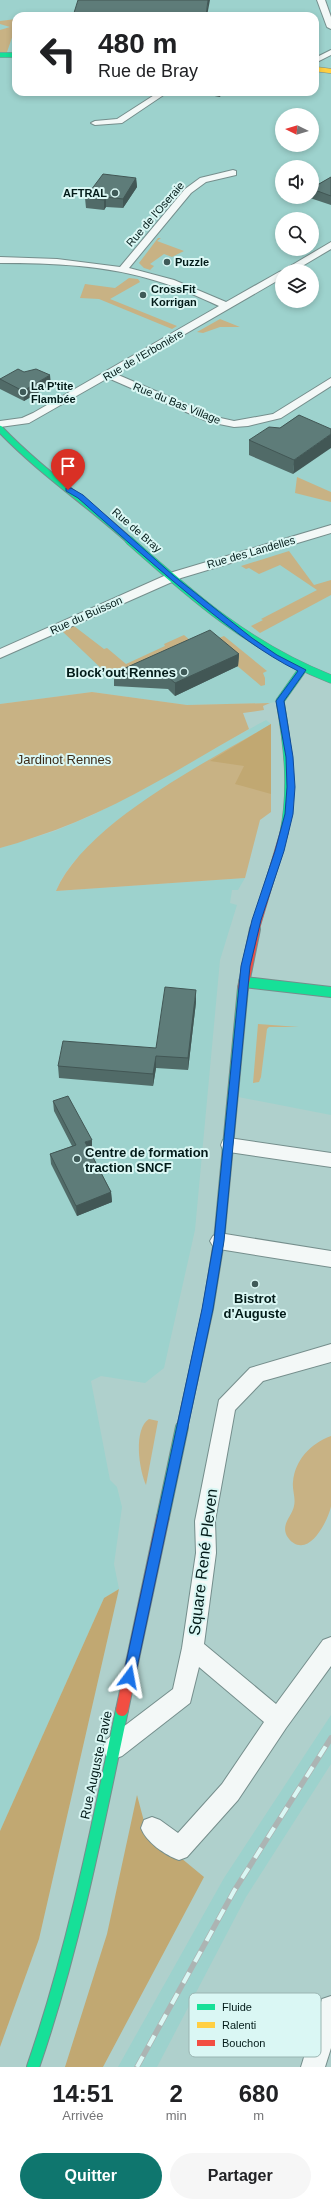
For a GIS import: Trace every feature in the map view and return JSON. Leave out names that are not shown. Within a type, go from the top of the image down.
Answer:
[{"type":"street","points":[[321,0],[331,27]]},
{"type":"street","points":[[319,59],[331,52]]},
{"type":"street","points":[[0,56],[12,55]]},
{"type":"street","points":[[319,70],[331,71]]},
{"type":"street","points":[[95,123],[119,120],[158,96]]},
{"type":"street","name":"Rue de l'Oseraie","points":[[122,270],[188,191],[203,180],[233,173]]},
{"type":"street","points":[[299,264],[331,245]]},
{"type":"street","points":[[0,260],[58,262],[122,270],[176,284],[227,306]]},
{"type":"street","name":"Rue de l'Erbonière","points":[[0,424],[25,421],[109,375],[275,278]]},
{"type":"street","name":"Rue du Bas Village","points":[[109,375],[213,420],[234,424],[248,423],[277,416],[331,381]]},
{"type":"street","name":"Rue de Bray","points":[[0,429],[19,450],[68,490],[80,497],[171,577],[249,640],[274,656],[302,670],[331,679]]},
{"type":"street","name":"Rue des Landelles","points":[[171,577],[331,529]]},
{"type":"street","name":"Rue du Buisson","points":[[0,654],[171,577]]},
{"type":"street","name":"Rue Auguste Pavie","points":[[33,2067],[44,2040],[73,1938],[208,1309],[219,1241],[245,966],[257,920],[280,851],[289,814],[291,787],[290,757],[280,701],[302,670]]},
{"type":"street","points":[[244,982],[331,992]]},
{"type":"street","points":[[229,1145],[331,1160]]},
{"type":"street","points":[[219,1241],[331,1259]]},
{"type":"street","name":"Square René Pleven","points":[[113,1749],[182,1695],[193,1648],[206,1553],[205,1521],[226,1406],[257,1374],[331,1353]]},
{"type":"street","name":"Square René Pleven","points":[[193,1648],[278,1720]]},
{"type":"street","points":[[152,1828],[179,1849],[230,1792],[278,1720],[331,1648]]},
{"type":"street","points":[[321,2041],[331,2008]]},
{"type":"street","points":[[313,2067],[316,2057]]},
{"type":"shaded area","points":[[0,0],[331,0],[331,679],[302,670],[280,701],[270,703],[187,705],[92,692],[0,704]]},
{"type":"shaded area","points":[[266,720],[271,724],[156,793],[114,823],[71,865],[56,891],[245,878],[238,890],[232,890],[230,903],[237,905],[220,960],[195,1230],[164,1368],[145,1383],[101,1376],[91,1381],[110,1480],[117,1487],[122,1507],[114,1564],[119,1589],[104,1598],[0,1831],[0,848],[55,831],[95,814]]},
{"type":"shaded area","points":[[271,724],[271,794],[235,784],[244,766],[210,761]]},
{"type":"shaded area","points":[[244,982],[331,992],[331,1115],[233,1096]]},
{"type":"shaded area","points":[[119,1589],[39,1939],[0,2047],[0,1831],[104,1598]]},
{"type":"shaded area","points":[[331,1715],[331,1764],[246,1897],[196,1993],[189,1993],[189,2006],[157,2067],[118,2067],[224,1878]]},
{"type":"shaded area","points":[[137,1795],[146,1829],[204,1877],[103,2067],[65,2067],[107,1934]]},
{"type":"green space","points":[[12,20],[12,38],[7,52],[0,52],[0,30],[10,27],[0,24],[0,21]]},
{"type":"green space","points":[[158,238],[161,238],[157,241],[184,251],[172,257],[164,254],[150,264],[154,266],[150,270],[144,268],[139,263]]},
{"type":"green space","points":[[129,278],[138,279],[140,282],[110,299],[177,326],[172,329],[99,299],[80,298],[85,284],[115,288]]},
{"type":"green space","points":[[220,319],[240,327],[220,327],[203,333],[197,332]]},
{"type":"green space","points":[[297,477],[331,492],[331,502],[295,493]]},
{"type":"green space","points":[[289,551],[314,585],[331,580],[331,595],[260,633],[251,626],[263,620],[261,619],[317,590],[280,565],[259,574],[249,568],[246,569],[241,566]]},
{"type":"green space","points":[[74,626],[104,649],[107,648],[126,664],[165,646],[164,644],[184,635],[192,642],[108,677],[103,676],[107,674],[62,631]]},
{"type":"green space","points":[[224,636],[267,671],[263,673],[265,685],[261,686],[209,642]]},
{"type":"green space","name":"Jardinot Rennes","points":[[92,692],[187,705],[270,703],[263,706],[264,710],[243,713],[249,729],[145,789],[118,803],[63,827],[0,848],[0,704]]},
{"type":"green space","points":[[271,724],[271,812],[260,820],[245,878],[56,891],[71,866],[93,841],[120,818],[183,775]]},
{"type":"green space","points":[[258,1024],[299,1027],[269,1027],[267,1029],[261,1077],[259,1082],[253,1083]]},
{"type":"green space","points":[[149,1419],[158,1421],[146,1485],[141,1470],[139,1440],[144,1424]]},
{"type":"green space","points":[[331,1436],[330,1511],[320,1531],[315,1537],[305,1545],[297,1545],[290,1540],[285,1530],[286,1523],[293,1510],[295,1500],[293,1485],[294,1474],[300,1460],[310,1448],[323,1439]]},
{"type":"building","points":[[78,0],[208,0],[206,12],[74,12]]},
{"type":"building","points":[[103,174],[136,178],[123,199],[106,197],[104,200],[85,198]]},
{"type":"building","points":[[331,177],[331,196],[319,192],[319,184]]},
{"type":"building","points":[[18,369],[24,372],[36,369],[50,375],[23,391],[0,379]]},
{"type":"building","points":[[299,415],[331,429],[331,434],[294,460],[249,440],[269,427],[280,428]]},
{"type":"building","points":[[210,630],[239,654],[175,683],[168,677],[114,673]]},
{"type":"building","points":[[165,987],[196,990],[188,1058],[156,1056],[153,1074],[58,1066],[63,1041],[156,1048]]},
{"type":"building","name":"Centre de formation traction SNCF","points":[[68,1096],[92,1140],[85,1142],[111,1192],[76,1206],[50,1154],[76,1145],[53,1101]]},
{"type":"railway","points":[[137,2067],[234,1891],[331,1738]]},
{"type":"traffic: fast","points":[[0,55],[12,55]]},
{"type":"traffic: fast","points":[[0,429],[42,470],[97,511],[206,607],[267,649],[298,666],[331,679]]},
{"type":"traffic: fast","points":[[284,833],[290,783],[286,734],[280,701],[302,670]]},
{"type":"traffic: fast","points":[[244,982],[331,992]]},
{"type":"traffic: fast","points":[[163,1517],[208,1309],[219,1241],[243,988]]},
{"type":"traffic: fast","points":[[33,2067],[48,2024],[73,1935],[94,1845],[122,1710]]},
{"type":"traffic: slow","points":[[319,70],[331,71]]},
{"type":"traffic: jam","points":[[243,988],[255,929],[284,833]]},
{"type":"traffic: jam","points":[[122,1710],[163,1517]]},
{"type":"place","name":"AFTRAL","points":[[115,193]]},
{"type":"place","name":"Puzzle","points":[[167,262]]},
{"type":"place","name":"CrossFit Korrigan","points":[[143,295]]},
{"type":"place","name":"La P'tite Flambée","points":[[23,392]]},
{"type":"place","name":"Block’out Rennes","points":[[184,672]]},
{"type":"place","name":"Centre de formation traction SNCF","points":[[77,1159]]},
{"type":"place","name":"Bistrot d'Auguste","points":[[255,1284]]},
{"type":"route","points":[[68,490],[80,497],[171,577],[249,640],[287,664],[302,670],[280,701],[290,757],[291,787],[289,814],[280,851],[262,900],[245,966],[219,1241],[208,1309],[129,1677]]}]
